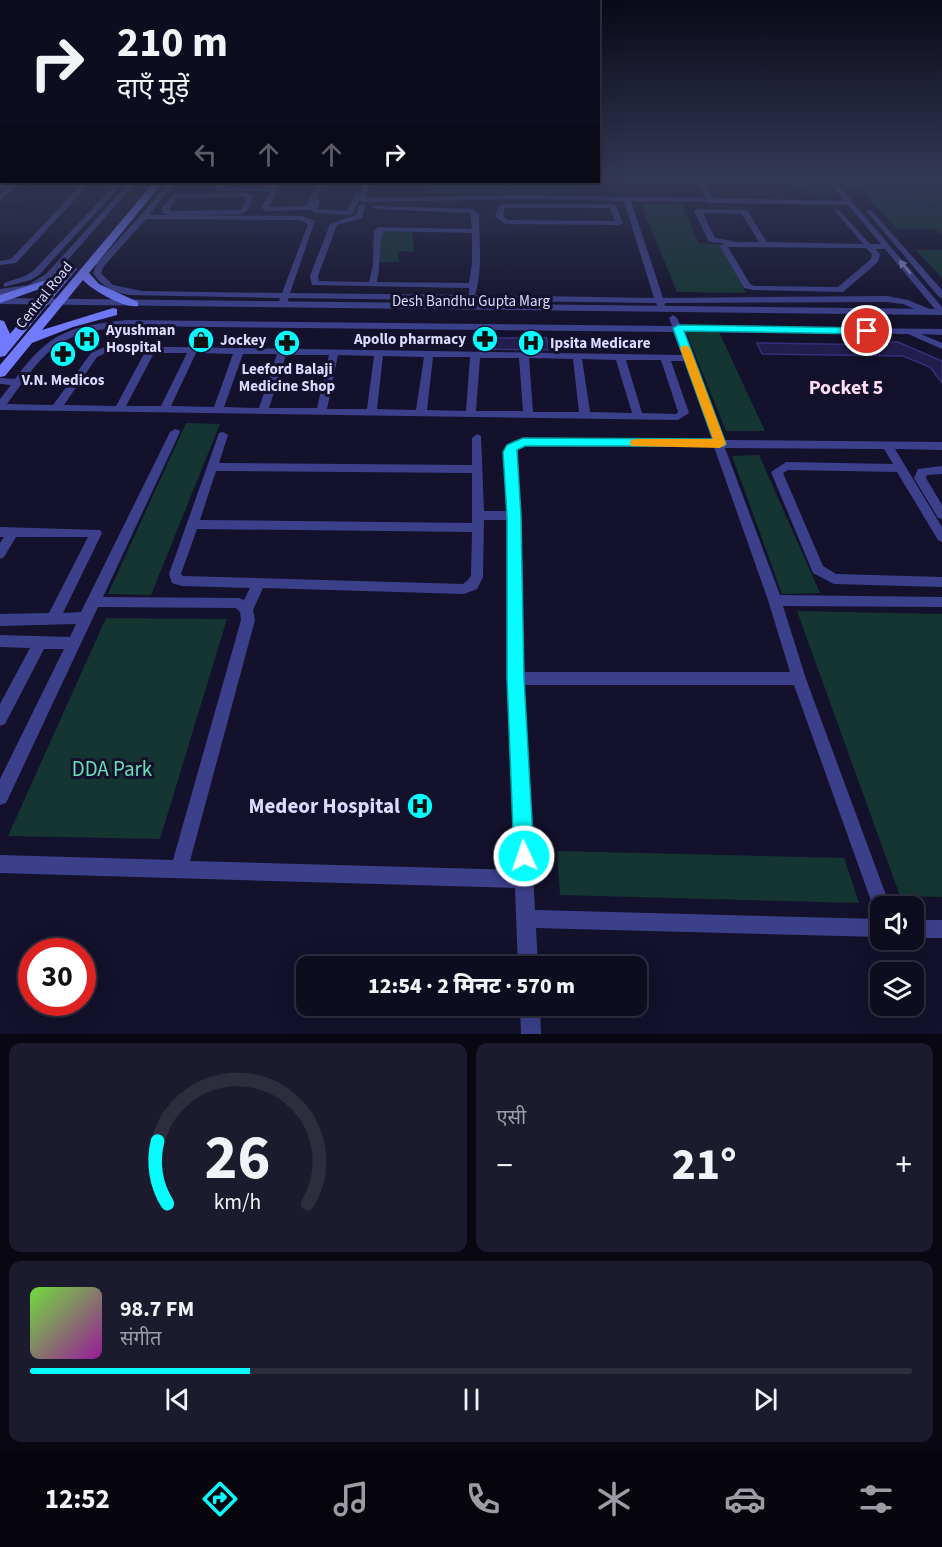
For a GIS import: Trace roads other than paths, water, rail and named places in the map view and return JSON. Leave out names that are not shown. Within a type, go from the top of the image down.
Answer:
[{"type":"main road","name":"Central Road","points":[[4,349],[106,227]]},
{"type":"main road","name":"Central Road","points":[[0,373],[120,227]]},
{"type":"main road","points":[[82,272],[95,286],[134,304]]},
{"type":"main road","points":[[0,300],[62,278]]},
{"type":"main road","points":[[28,340],[69,324],[113,312]]},
{"type":"main road","points":[[0,324],[4,349]]},
{"type":"street","points":[[0,263],[13,261],[45,227]]},
{"type":"street","points":[[0,286],[20,282],[36,273],[79,227]]},
{"type":"street","points":[[0,292],[30,287],[49,276],[93,227]]},
{"type":"street","points":[[135,227],[100,265],[97,273],[100,279],[110,287],[125,292],[284,300],[472,298],[906,332],[942,332]]},
{"type":"street","points":[[284,300],[310,227]]},
{"type":"street","points":[[333,227],[314,276],[315,283],[473,286]]},
{"type":"street","points":[[472,298],[476,227]]},
{"type":"street","points":[[637,227],[668,314],[689,358],[720,444],[775,600],[799,679],[877,896]]},
{"type":"street","points":[[705,227],[712,240],[867,245]]},
{"type":"street","points":[[754,227],[764,242]]},
{"type":"street","points":[[852,227],[867,245],[876,254],[875,260],[846,287],[832,291],[747,286],[724,246],[729,244],[867,245],[887,245]]},
{"type":"street","points":[[874,227],[942,312]]},
{"type":"street","points":[[879,227],[942,295]]},
{"type":"street","points":[[372,285],[377,265],[378,231],[381,229],[476,231]]},
{"type":"street","name":"Desh Bandhu Gupta Marg","points":[[0,300],[37,307]]},
{"type":"street","name":"Desh Bandhu Gupta Marg","points":[[0,310],[284,300],[942,321]]},
{"type":"street","name":"Desh Bandhu Gupta Marg","points":[[53,307],[113,312],[668,314],[942,312]]},
{"type":"street","points":[[0,407],[40,351],[51,341],[69,332],[103,324],[668,314]]},
{"type":"street","points":[[906,332],[942,346]]},
{"type":"street","points":[[56,408],[94,355],[107,349],[689,358]]},
{"type":"street","points":[[119,409],[151,349]]},
{"type":"street","points":[[164,410],[193,350]]},
{"type":"street","points":[[218,410],[239,351]]},
{"type":"street","points":[[264,411],[283,351]]},
{"type":"street","points":[[321,412],[334,352]]},
{"type":"street","points":[[372,412],[379,353]]},
{"type":"street","points":[[421,413],[429,354]]},
{"type":"street","points":[[471,414],[475,355]]},
{"type":"street","points":[[524,356],[528,415]]},
{"type":"street","points":[[577,356],[585,415]]},
{"type":"street","points":[[620,357],[638,416]]},
{"type":"street","points":[[0,407],[678,417],[684,413],[665,358]]},
{"type":"street","points":[[0,381],[19,382]]},
{"type":"street","points":[[0,797],[175,432]]},
{"type":"street","points":[[223,435],[175,574],[182,582],[464,589],[472,585],[477,577],[477,438]]},
{"type":"street","points":[[528,956],[515,678],[514,516],[510,452],[515,445],[523,442],[942,446]]},
{"type":"street","points":[[887,445],[942,537]]},
{"type":"street","points":[[901,468],[786,465],[777,472],[818,569],[834,579],[942,582]]},
{"type":"street","points":[[212,467],[477,469]]},
{"type":"street","points":[[942,470],[921,472],[920,478],[942,515]]},
{"type":"street","points":[[193,524],[478,521],[514,516]]},
{"type":"street","points":[[0,554],[7,532],[96,533],[52,619]]},
{"type":"street","points":[[246,610],[258,584]]},
{"type":"street","points":[[775,600],[942,602]]},
{"type":"street","points":[[93,602],[239,603],[246,610],[248,620],[179,869]]},
{"type":"street","points":[[0,620],[86,618]]},
{"type":"street","points":[[0,641],[74,643]]},
{"type":"street","points":[[0,719],[40,643]]},
{"type":"street","points":[[515,678],[799,679]]},
{"type":"street","points":[[0,864],[525,879]]},
{"type":"street","points":[[526,919],[870,928]]},
{"type":"street","points":[[924,929],[942,929]]},
{"type":"street","points":[[530,1016],[531,1034]]},
{"type":"place","name":"Ayushman Hospital","points":[[87,339]]},
{"type":"place","name":"Apollo pharmacy","points":[[485,339]]},
{"type":"place","name":"Jockey","points":[[201,340]]},
{"type":"place","name":"Leeford Balaji Medicine Shop","points":[[287,343]]},
{"type":"place","name":"Ipsita Medicare","points":[[531,343]]},
{"type":"place","name":"V.N. Medicos","points":[[63,354]]},
{"type":"place","name":"Medeor Hospital","points":[[420,806]]},
{"type":"district","name":"Pocket 5","points":[[846,387]]},
{"type":"park label","name":"DDA Park","points":[[112,769]]}]
